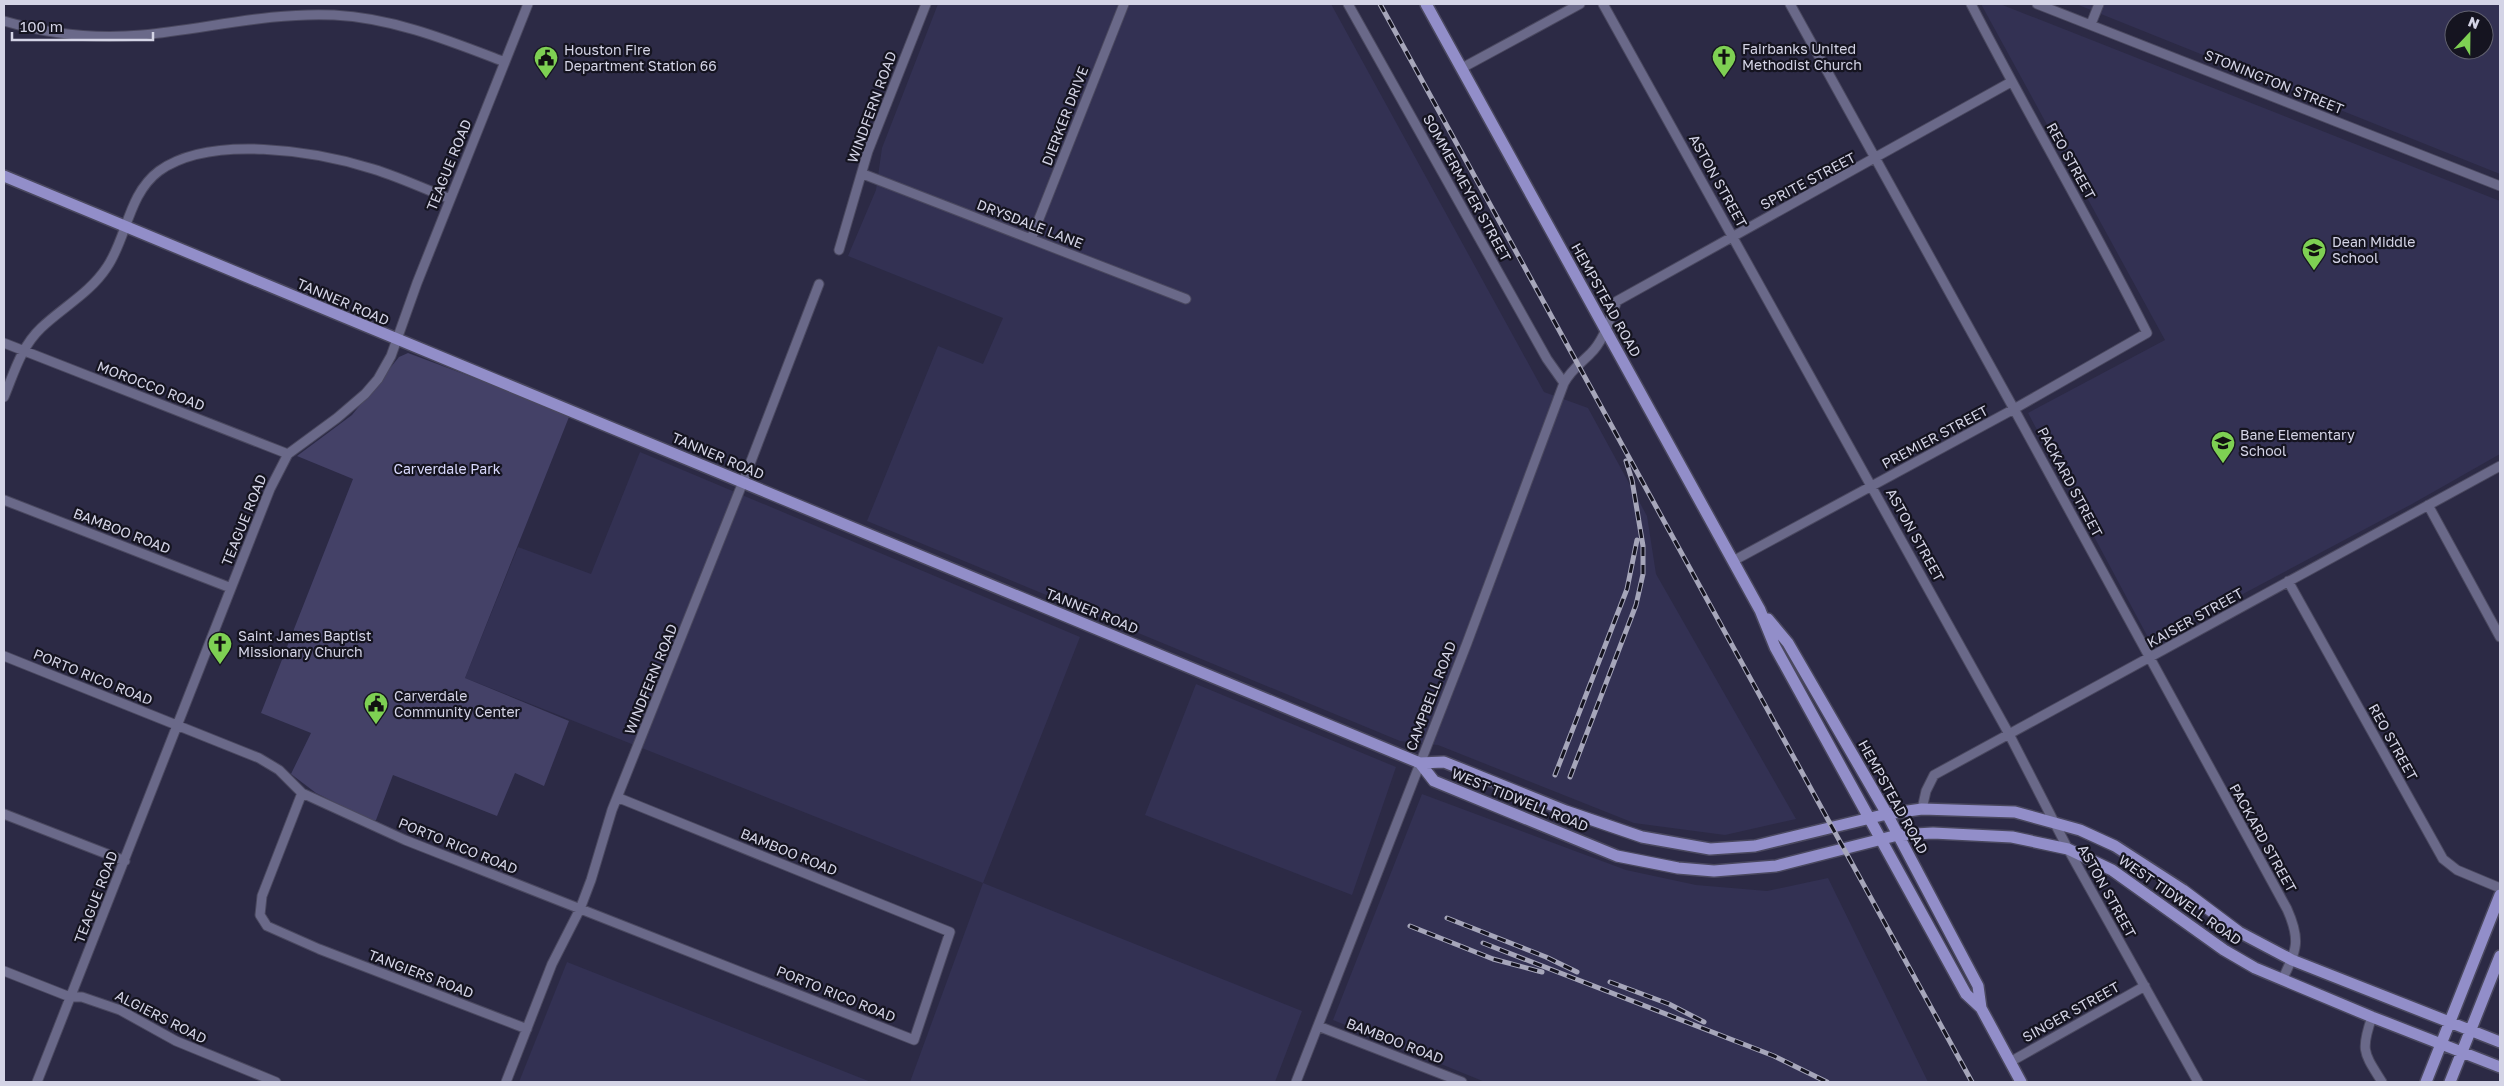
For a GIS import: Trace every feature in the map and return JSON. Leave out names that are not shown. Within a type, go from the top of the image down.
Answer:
[{"type":"main road","name":"HEMPSTEAD ROAD","points":[[1426,4],[1760,610],[1775,648],[1871,818],[1966,994],[1981,1008],[2021,1082]]},
{"type":"main road","name":"TANNER ROAD","points":[[4,176],[397,341],[743,482],[1420,763]]},
{"type":"main road","name":"HEMPSTEAD ROAD","points":[[1760,610],[1788,643],[1887,814],[1978,986],[1981,1008]]},
{"type":"main road","points":[[1799,690],[1811,683]]},
{"type":"main road","name":"WEST TIDWELL ROAD","points":[[1420,763],[1444,762],[1566,811],[1642,837],[1710,849],[1755,846],[1887,814],[1922,809],[2015,812],[2080,830],[2115,846],[2183,890],[2239,932],[2292,960],[2500,1042]]},
{"type":"main road","name":"WEST TIDWELL ROAD","points":[[1420,763],[1434,781],[1558,832],[1617,856],[1678,868],[1714,871],[1749,869],[1792,863],[1898,835],[1933,833],[2012,837],[2068,849],[2112,870],[2170,909],[2224,950],[2255,968],[2372,1017],[2500,1067]]},
{"type":"main road","points":[[1558,832],[1566,811]]},
{"type":"main road","points":[[2170,909],[2183,890]]},
{"type":"main road","points":[[2426,1082],[2500,895]]},
{"type":"main road","points":[[1943,952],[1956,945]]},
{"type":"main road","points":[[2450,1082],[2500,956]]},
{"type":"street","name":"TEAGUE ROAD","points":[[37,1082],[270,488],[288,454],[337,418],[365,394],[378,379],[397,341],[417,283],[528,4]]},
{"type":"street","name":"WINDFERN ROAD","points":[[839,250],[875,132],[926,4]]},
{"type":"street","name":"DIERKER DRIVE","points":[[1031,239],[1124,4]]},
{"type":"street","name":"SOMMERMEYER STREET","points":[[1348,4],[1547,359],[1564,383]]},
{"type":"street","points":[[1462,68],[1580,4]]},
{"type":"street","name":"ASTON STREET","points":[[1603,4],[2009,734],[2053,822],[2198,1082]]},
{"type":"street","name":"PACKARD STREET","points":[[1790,4],[2287,909],[2296,929],[2297,946],[2282,980]]},
{"type":"street","name":"REO STREET","points":[[1971,4],[2011,82],[2108,254],[2147,333]]},
{"type":"street","name":"STONINGTON STREET","points":[[2037,4],[2500,186]]},
{"type":"street","points":[[2090,24],[2098,4]]},
{"type":"street","points":[[4,20],[41,30],[115,36],[142,35],[262,18],[334,15],[403,26],[439,37],[505,62]]},
{"type":"street","name":"SPRITE STREET","points":[[1605,330],[1617,301],[1876,159],[2011,82]]},
{"type":"street","points":[[4,397],[22,350],[40,329],[85,292],[108,266],[142,191],[158,172],[184,159],[210,152],[231,150],[299,154],[342,161],[373,169],[450,199]]},
{"type":"street","name":"DRYSDALE LANE","points":[[863,174],[1186,299]]},
{"type":"street","name":"WINDFERN ROAD","points":[[506,1082],[552,964],[580,909],[591,880],[612,810],[619,798],[743,482],[818,284]]},
{"type":"street","name":"CAMPBELL ROAD","points":[[1296,1082],[1420,763],[1564,383],[1571,370],[1592,353],[1605,330]]},
{"type":"street","name":"PREMIER STREET","points":[[1733,561],[2014,409],[2147,333]]},
{"type":"street","name":"MOROCCO ROAD","points":[[4,343],[288,454]]},
{"type":"street","name":"KAISER STREET","points":[[1922,809],[1926,791],[1934,775],[2150,659],[2288,581],[2500,466]]},
{"type":"street","name":"BAMBOO ROAD","points":[[4,500],[231,588]]},
{"type":"street","points":[[2428,505],[2500,638]]},
{"type":"street","name":"REO STREET","points":[[2288,581],[2444,859],[2457,870],[2500,888]]},
{"type":"street","name":"PORTO RICO ROAD","points":[[4,656],[259,758],[279,770],[302,793],[405,840],[914,1040]]},
{"type":"street","name":"TANGIERS ROAD","points":[[302,793],[259,907],[260,915],[267,926],[306,944],[527,1029]]},
{"type":"street","name":"BAMBOO ROAD","points":[[619,798],[950,932],[914,1040]]},
{"type":"street","points":[[4,814],[125,861]]},
{"type":"street","name":"ALGIERS ROAD","points":[[4,971],[70,997],[82,997],[120,1010],[176,1041],[276,1082]]},
{"type":"street","name":"SINGER STREET","points":[[2010,1062],[2145,986]]},
{"type":"street","points":[[2372,1017],[2364,1048],[2382,1082]]},
{"type":"street","name":"BAMBOO ROAD","points":[[1318,1026],[1462,1082]]},
{"type":"shaded area","points":[[938,4],[1331,4],[1544,392],[1588,408],[1647,516],[1656,574],[1796,819],[1725,835],[1634,823],[1438,745],[1400,741],[867,521],[938,346],[983,364],[1003,318],[848,256],[876,190],[882,148]]},
{"type":"shaded area","name":"Dean Middle School","points":[[1981,4],[2000,4],[2500,201],[2500,454],[2412,504],[2151,643],[2028,413],[2165,340]]},
{"type":"shaded area","points":[[2076,4],[2500,4],[2500,174]]},
{"type":"shaded area","points":[[640,452],[1080,637],[983,883],[465,678],[518,547],[591,574]]},
{"type":"shaded area","points":[[1196,684],[1396,767],[1352,895],[1145,815]]},
{"type":"shaded area","points":[[1422,794],[1626,870],[1696,885],[1767,891],[1828,878],[1928,1082],[1485,1082],[1333,1020]]},
{"type":"shaded area","points":[[983,883],[1302,1011],[1275,1082],[910,1082]]},
{"type":"shaded area","points":[[567,962],[871,1082],[519,1082]]},
{"type":"green space","name":"Carverdale Park","points":[[408,353],[488,383],[569,417],[465,678],[569,721],[544,786],[515,773],[497,816],[393,775],[376,820],[372,821],[316,793],[291,774],[311,733],[261,713],[353,479],[297,456],[352,415],[399,357]]},
{"type":"railway","points":[[1380,4],[1972,1082]]},
{"type":"railway","points":[[1570,777],[1636,605],[1643,574],[1643,546],[1632,480],[1626,461]]},
{"type":"railway","points":[[1555,775],[1627,589],[1637,540]]},
{"type":"railway","points":[[1447,918],[1546,957],[1577,972]]},
{"type":"railway","points":[[1410,926],[1493,959],[1542,972]]},
{"type":"railway","points":[[1483,943],[1774,1056],[1827,1082]]},
{"type":"railway","points":[[1610,982],[1669,1004],[1704,1022]]},
{"type":"place","name":"Fairbanks United Methodist Church","points":[[1724,78]]},
{"type":"place","name":"Houston Fire Department Station 66","points":[[546,79]]},
{"type":"place","name":"Dean Middle School","points":[[2314,271]]},
{"type":"place","name":"Bane Elementary School","points":[[2223,464]]},
{"type":"place","name":"Saint James Baptist Missionary Church","points":[[220,665]]},
{"type":"place","name":"Carverdale Community Center","points":[[376,725]]}]
